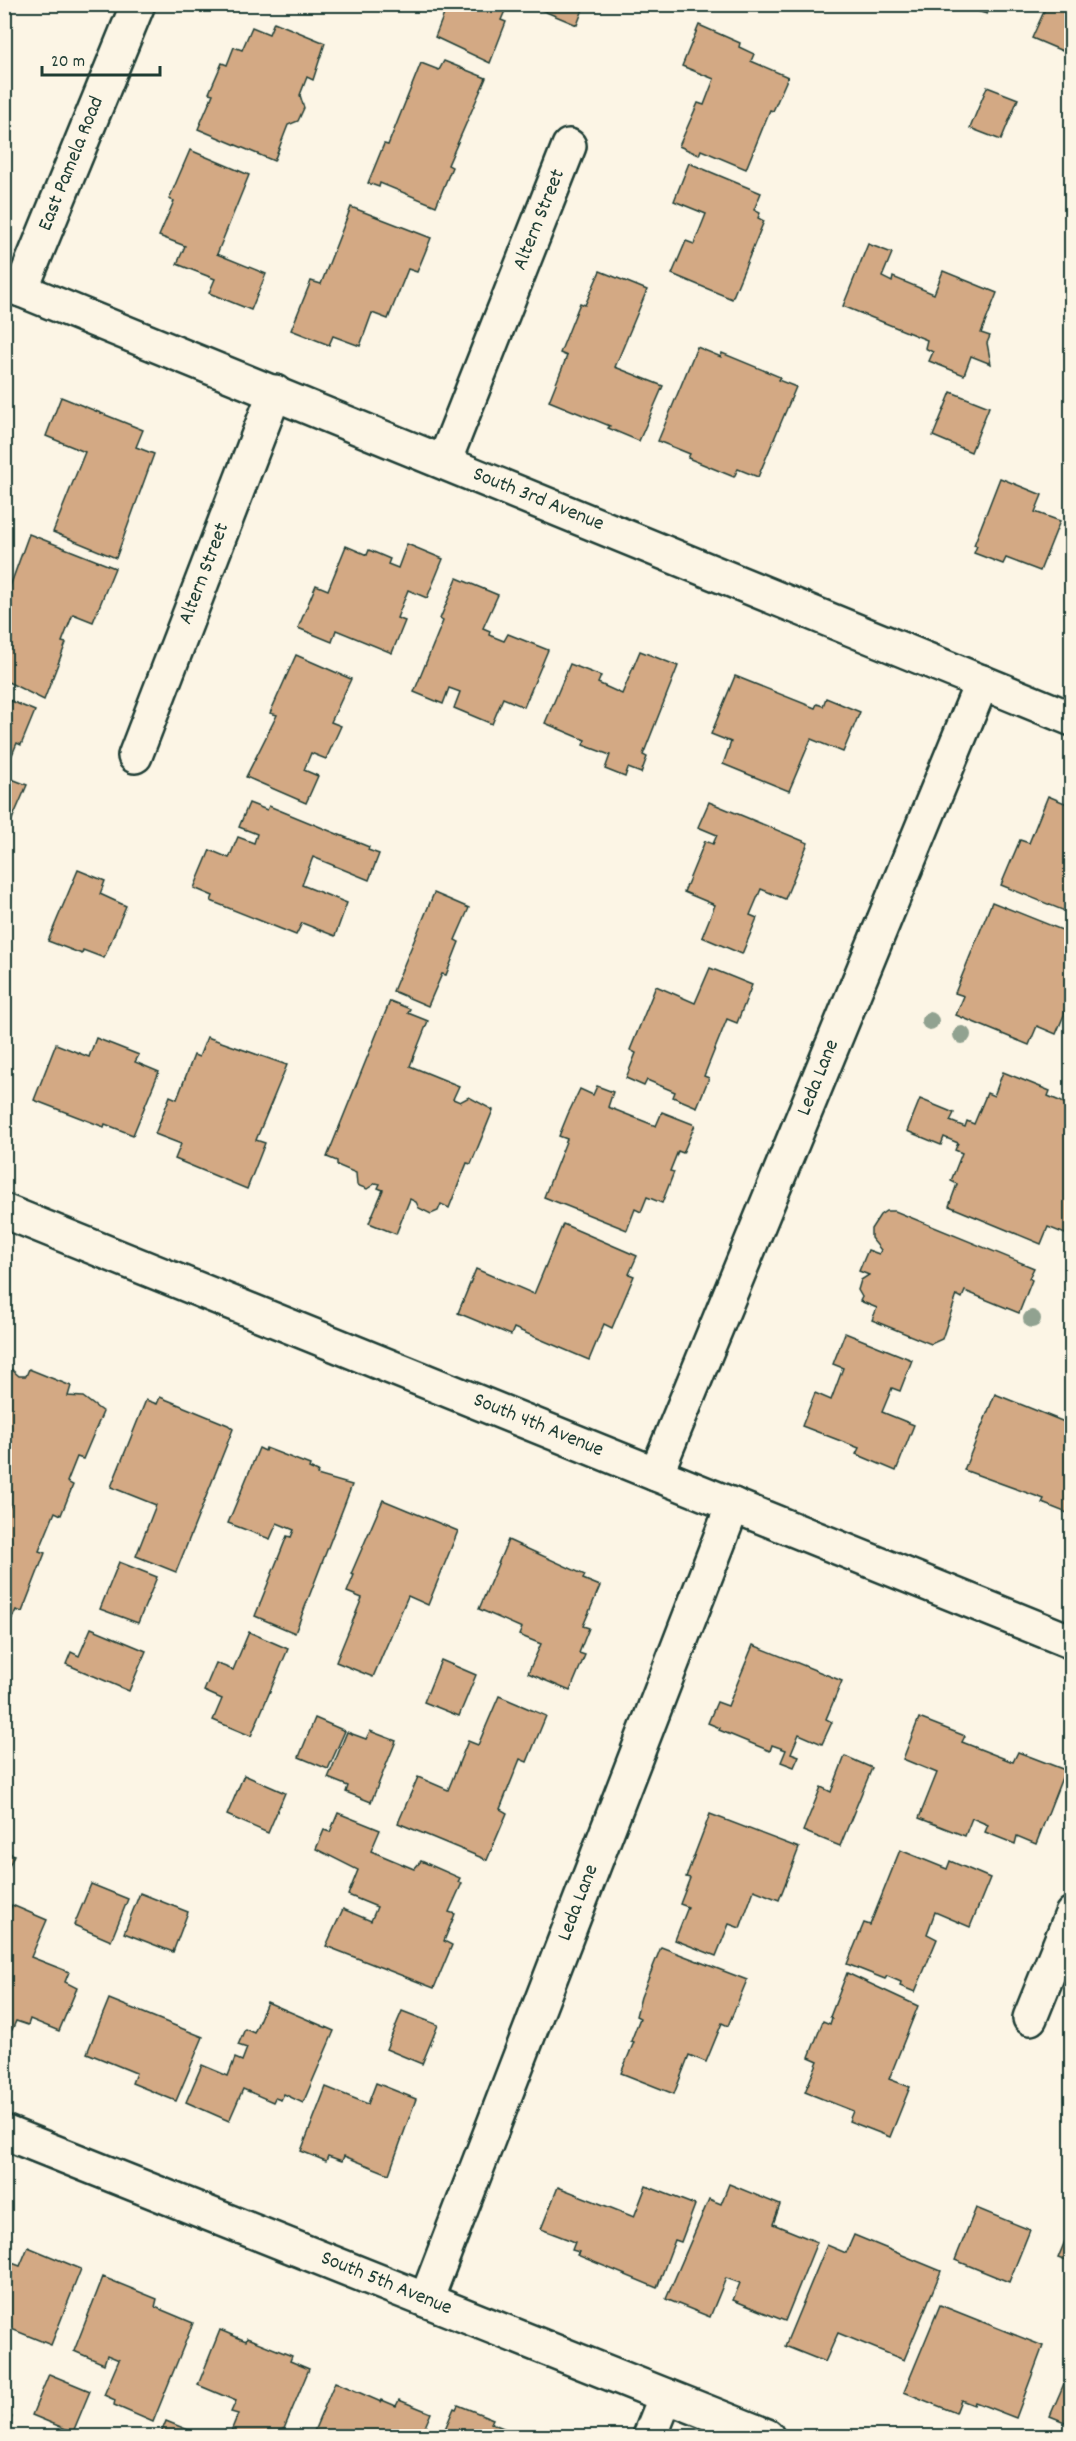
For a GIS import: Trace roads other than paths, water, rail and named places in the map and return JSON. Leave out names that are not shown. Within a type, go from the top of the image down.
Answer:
[{"type":"street","name":"East Pamela Road","points":[[13,286],[138,4]]},
{"type":"street","name":"Altern Street","points":[[444,462],[569,146]]},
{"type":"street","name":"South 3rd Avenue","points":[[13,286],[1071,719]]},
{"type":"street","name":"Altern Street","points":[[135,756],[276,392]]},
{"type":"street","name":"Leda Lane","points":[[656,1474],[982,682]]},
{"type":"street","name":"South 4th Avenue","points":[[4,1211],[1071,1642]]},
{"type":"street","name":"Leda Lane","points":[[426,2300],[733,1505]]},
{"type":"street","points":[[1030,2018],[1071,1914]]},
{"type":"street","name":"South 5th Avenue","points":[[4,2132],[767,2436]]},
{"type":"street","points":[[650,2436],[666,2396]]}]
